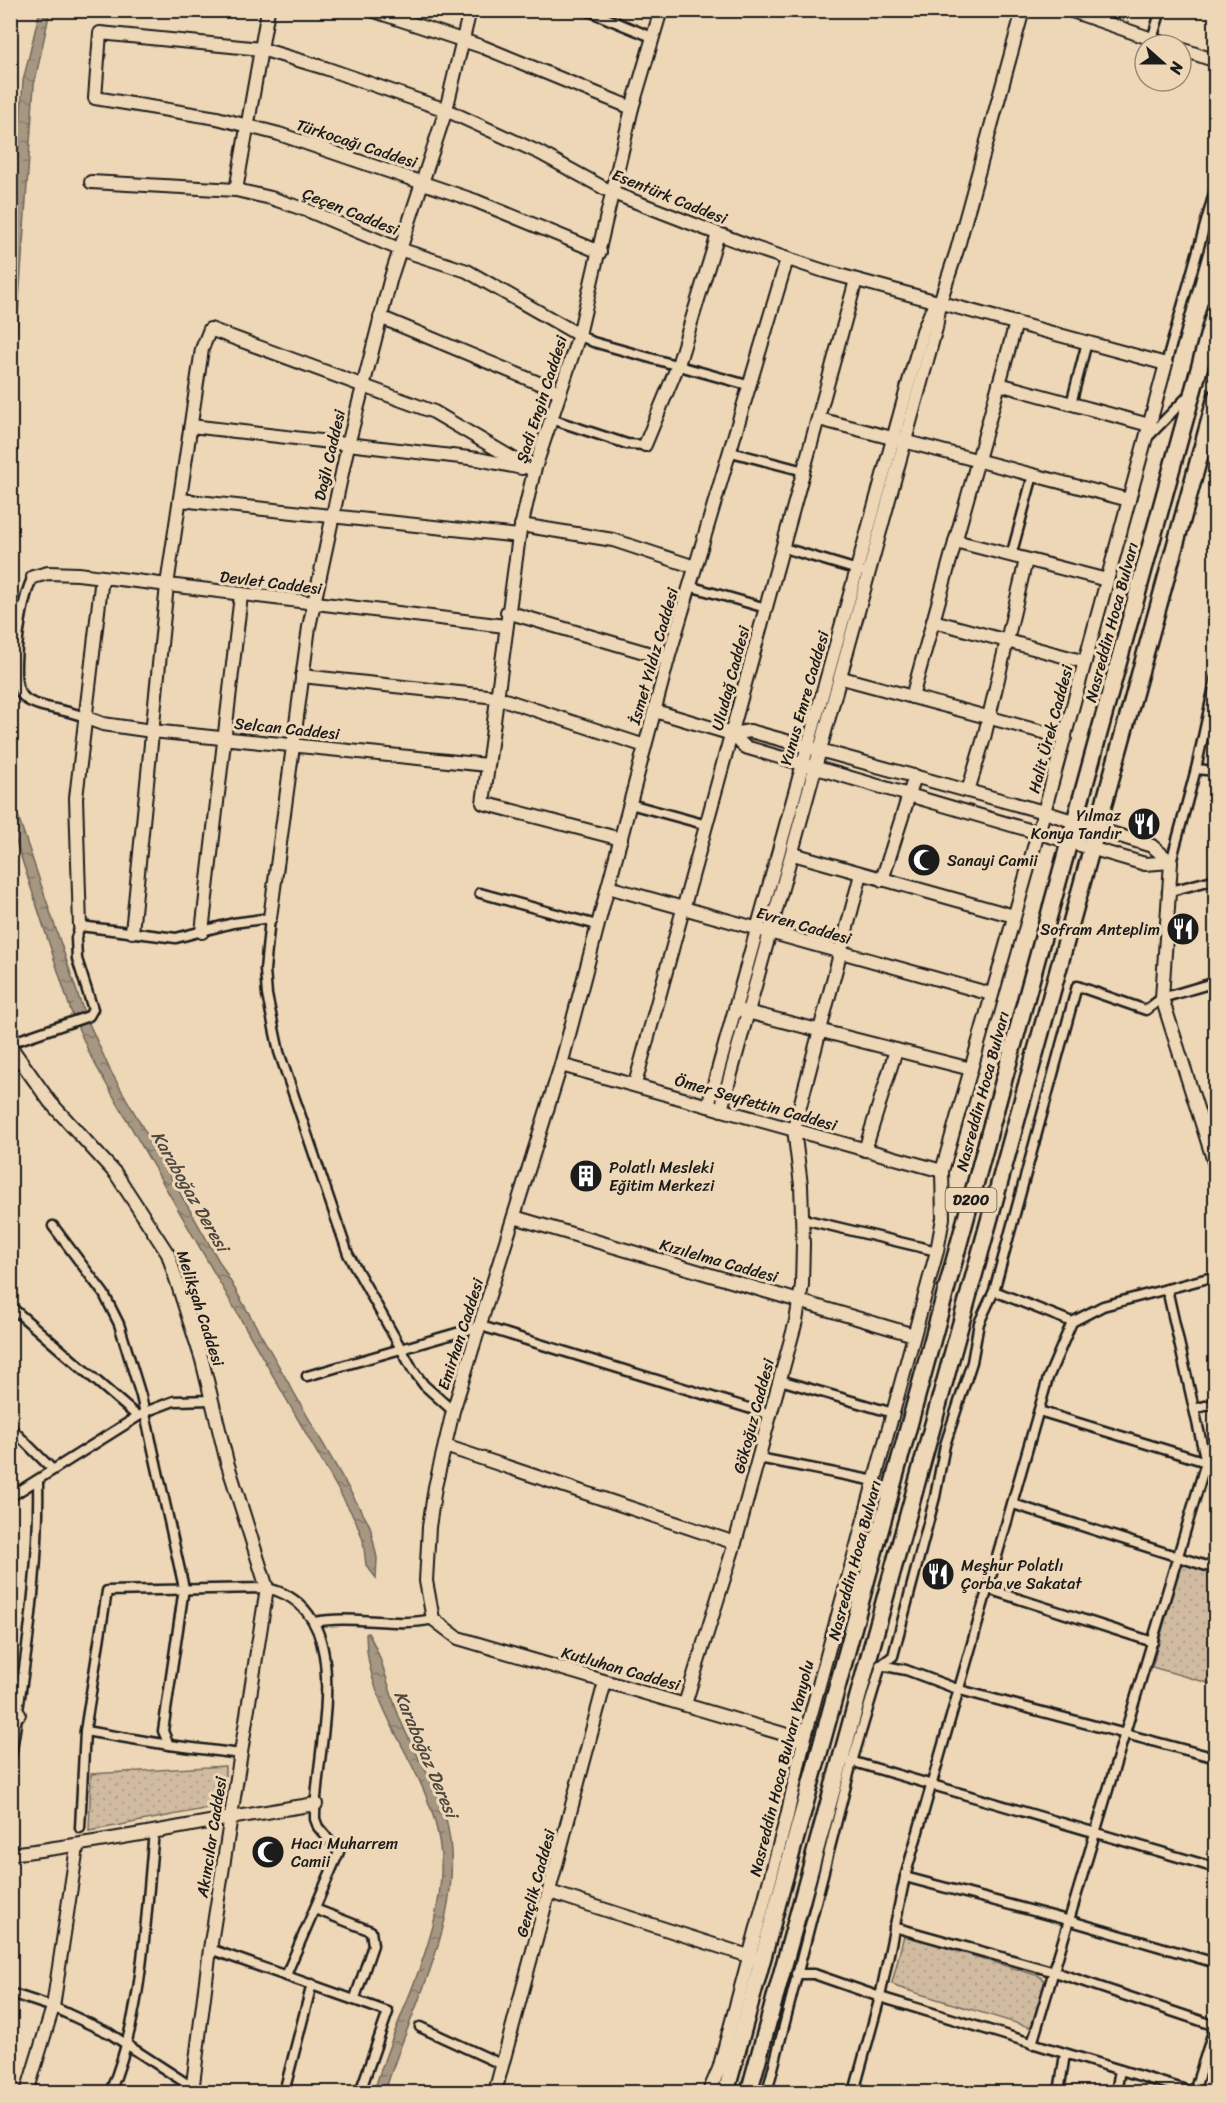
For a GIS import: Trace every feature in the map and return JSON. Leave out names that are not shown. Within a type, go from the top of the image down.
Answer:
[{"type":"highway","name":"Nasreddin Hoca Bulvarı","points":[[726,2092],[756,1958],[1075,822],[1215,307]]},
{"type":"highway","name":"D200","points":[[749,2092],[874,1664],[1091,848],[1215,397]]},
{"type":"street","points":[[236,190],[268,10]]},
{"type":"street","points":[[371,10],[464,40],[632,108]]},
{"type":"street","name":"Dağlı Caddesi","points":[[270,918],[313,604],[332,516],[380,317],[399,249],[446,110],[470,10]]},
{"type":"street","points":[[586,10],[652,37]]},
{"type":"street","name":"Şadi Engin Caddesi","points":[[621,839],[483,803],[505,626],[520,530],[534,471],[579,335],[632,108],[661,10]]},
{"type":"street","name":"Yunus Emre Caddesi","points":[[708,1106],[857,570],[936,328],[940,302],[957,250],[1023,10]]},
{"type":"street","points":[[1068,10],[1135,33]]},
{"type":"street","points":[[1154,33],[1161,10]]},
{"type":"street","name":"Esentürk Caddesi","points":[[95,98],[100,33],[261,49],[325,68],[446,110],[540,153],[613,193],[788,259],[856,280],[1166,363]]},
{"type":"street","points":[[1193,53],[1215,61]]},
{"type":"street","name":"Türkocağı Caddesi","points":[[95,98],[187,112],[248,126],[423,181],[600,252]]},
{"type":"street","name":"Çeçen Caddesi","points":[[92,182],[236,190],[309,211],[399,249],[467,271],[579,335]]},
{"type":"street","points":[[1166,363],[1215,186]]},
{"type":"street","points":[[551,419],[627,444],[645,445],[678,364],[718,234]]},
{"type":"street","name":"İsmet Yıldız Caddesi","points":[[561,1065],[668,659],[788,259]]},
{"type":"street","name":"Uludağ Caddesi","points":[[635,1084],[856,280]]},
{"type":"street","points":[[380,317],[560,392]]},
{"type":"street","points":[[912,697],[1016,323]]},
{"type":"street","points":[[132,932],[167,585],[202,349],[210,329],[434,412],[534,471]]},
{"type":"street","points":[[579,335],[593,342],[751,386]]},
{"type":"street","points":[[1071,404],[1087,342]]},
{"type":"street","name":"Halit Ürek Caddesi","points":[[942,1171],[1065,738],[1166,363]]},
{"type":"street","points":[[999,384],[1149,425]]},
{"type":"street","points":[[1145,440],[1192,393]]},
{"type":"street","points":[[819,419],[1129,500]]},
{"type":"street","points":[[191,426],[478,459],[534,471]]},
{"type":"street","name":"Yunus Emre Caddesi","points":[[722,1110],[870,574],[899,440]]},
{"type":"street","points":[[731,452],[804,471]]},
{"type":"street","points":[[1011,556],[1033,475]]},
{"type":"street","points":[[180,500],[332,516],[520,530],[614,540],[695,567]]},
{"type":"street","points":[[955,541],[1107,580]]},
{"type":"street","points":[[784,548],[870,574]]},
{"type":"street","points":[[968,791],[984,738],[987,717],[1026,560]]},
{"type":"street","name":"Devlet Caddesi","points":[[33,576],[57,573],[102,577],[505,626]]},
{"type":"street","points":[[33,576],[27,593],[21,631],[17,670],[19,691],[28,701],[38,705],[63,708],[84,717]]},
{"type":"street","points":[[10,1045],[70,1025],[89,1016],[93,1009],[75,948],[80,926],[75,812],[84,717],[102,577]]},
{"type":"street","points":[[689,586],[766,608]]},
{"type":"street","points":[[202,932],[241,595]]},
{"type":"street","points":[[507,612],[577,630],[668,659]]},
{"type":"street","points":[[933,621],[1085,662]]},
{"type":"street","points":[[302,676],[496,697],[645,746]]},
{"type":"street","points":[[842,678],[1065,738]]},
{"type":"street","points":[[1215,678],[1196,769],[1171,862],[1167,892],[1162,998],[1215,1168]]},
{"type":"street","points":[[655,711],[732,734],[750,731],[1044,812],[1152,846],[1171,862]]},
{"type":"street","name":"Selcan Caddesi","points":[[84,717],[103,724],[152,731],[487,765]]},
{"type":"street","points":[[732,734],[745,747],[1069,842],[1145,864],[1171,862]]},
{"type":"street","points":[[1196,769],[1215,771]]},
{"type":"street","points":[[882,880],[915,776]]},
{"type":"street","points":[[630,804],[708,825]]},
{"type":"street","points":[[793,855],[1014,916]]},
{"type":"street","points":[[794,1129],[861,874]]},
{"type":"street","points":[[1167,892],[1215,879]]},
{"type":"street","name":"Evren Caddesi","points":[[608,887],[991,994]]},
{"type":"street","points":[[480,893],[597,925]]},
{"type":"street","points":[[80,926],[176,938],[233,923],[270,918],[265,970],[272,1024],[348,1254],[423,1385],[453,1411]]},
{"type":"street","points":[[874,1664],[893,1656],[935,1497],[945,1445],[972,1362],[979,1323],[994,1291],[1077,986],[1146,1010],[1162,998],[1215,982]]},
{"type":"street","points":[[736,1009],[971,1069]]},
{"type":"street","name":"Melikşah Caddesi","points":[[10,1045],[50,1102],[109,1165],[161,1242],[178,1283],[212,1400],[229,1470],[267,1588]]},
{"type":"street","points":[[865,1150],[897,1050]]},
{"type":"street","name":"Ömer Seyfettin Caddesi","points":[[561,1065],[942,1171]]},
{"type":"street","name":"Emirhan Caddesi","points":[[434,1619],[428,1598],[427,1559],[435,1487],[453,1411],[561,1065]]},
{"type":"street","name":"Gökoğuz Caddesi","points":[[685,1704],[735,1543],[800,1301],[803,1219],[800,1165],[794,1129]]},
{"type":"street","name":"Nasreddin Hoca Bulvarı Yanyolu","points":[[710,2092],[756,1958],[804,1740],[937,1251],[943,1218],[942,1171]]},
{"type":"street","name":"Kızılelma Caddesi","points":[[514,1217],[914,1335]]},
{"type":"street","points":[[803,1219],[937,1251]]},
{"type":"street","points":[[53,1227],[111,1305],[141,1414],[184,1588],[164,1731],[169,1745]]},
{"type":"street","points":[[870,2092],[855,2090],[880,1997],[905,1877],[1048,1378],[1072,1322],[1103,1306],[1215,1276]]},
{"type":"street","points":[[1032,2044],[1178,1559],[1211,1463],[1194,1409],[1167,1289]]},
{"type":"street","points":[[994,1291],[1072,1322]]},
{"type":"street","points":[[10,1306],[141,1414]]},
{"type":"street","points":[[307,1376],[481,1326],[771,1415]]},
{"type":"street","points":[[780,1380],[893,1413]]},
{"type":"street","points":[[10,1497],[38,1482],[141,1414],[174,1401],[212,1400]]},
{"type":"street","points":[[1194,1409],[1215,1403]]},
{"type":"street","points":[[1039,1412],[1211,1463]]},
{"type":"street","points":[[10,1427],[53,1470]]},
{"type":"street","points":[[445,1446],[735,1543]]},
{"type":"street","points":[[759,1458],[875,1481]]},
{"type":"street","points":[[10,1763],[37,1526],[38,1482]]},
{"type":"street","points":[[1013,1504],[1178,1559],[1215,1569]]},
{"type":"street","points":[[80,1828],[85,1731],[107,1591],[267,1588],[296,1601],[314,1622],[327,1669],[316,1804],[318,1827],[339,1852],[286,1975]]},
{"type":"street","name":"Akıncılar Caddesi","points":[[192,2090],[210,1949],[267,1588]]},
{"type":"street","points":[[988,1589],[1153,1642]]},
{"type":"street","points":[[314,1622],[350,1618],[407,1624],[434,1619]]},
{"type":"street","name":"Kutluhan Caddesi","points":[[434,1619],[458,1638],[804,1740]]},
{"type":"street","points":[[874,1664],[906,1670],[960,1690],[1215,1758]]},
{"type":"street","name":"Gençlik Caddesi","points":[[495,2092],[605,1682]]},
{"type":"street","points":[[85,1731],[242,1754]]},
{"type":"street","points":[[767,2092],[793,1995],[847,1760],[1096,1835],[1215,1868]]},
{"type":"street","points":[[10,1854],[77,1846],[232,1816],[316,1804]]},
{"type":"street","points":[[110,2092],[128,2043],[137,1998],[154,1832]]},
{"type":"street","points":[[27,2092],[53,2007],[77,1846]]},
{"type":"street","points":[[905,1877],[1071,1920],[1215,1963]]},
{"type":"street","points":[[550,1892],[756,1958]]},
{"type":"street","points":[[315,1909],[371,1930],[373,1945],[355,1998]]},
{"type":"street","points":[[796,1974],[814,1974],[880,1997],[1120,2070],[1174,2090],[1193,2092],[1215,2024],[1055,1972],[894,1927]]},
{"type":"street","points":[[210,1949],[355,1998],[388,2012],[360,2092]]},
{"type":"street","points":[[284,2092],[312,1984]]},
{"type":"street","points":[[10,1993],[53,2007],[128,2043],[192,2090]]},
{"type":"street","points":[[420,2027],[503,2065]]},
{"type":"street","points":[[1059,2092],[1065,2054]]},
{"type":"street","points":[[1116,2092],[1120,2070]]},
{"type":"shaded area","points":[[1181,1563],[1215,1573],[1215,1685],[1152,1667]]},
{"type":"shaded area","points":[[225,1766],[225,1805],[89,1831],[91,1774]]},
{"type":"shaded area","points":[[904,1935],[1039,1976],[1045,1981],[1034,2025],[1029,2027],[897,1987],[892,1983]]},
{"type":"water","points":[[40,10],[50,11],[34,85],[11,415],[11,260],[23,81]]},
{"type":"water","points":[[10,792],[83,1010],[110,1070],[370,1526],[377,1558],[376,1578],[366,1565],[363,1540],[356,1521],[91,1057],[72,1014],[11,826]]},
{"type":"water","points":[[368,1633],[379,1655],[403,1726],[440,1801],[451,1848],[451,1884],[445,1919],[423,1990],[385,2092],[374,2092],[422,1963],[432,1929],[439,1896],[441,1863],[437,1830],[430,1805],[375,1686],[368,1661],[366,1634]]},
{"type":"place","name":"Yılmaz Konya Tandır","points":[[1144,824]]},
{"type":"place","name":"Sanayi Camii","points":[[924,860]]},
{"type":"place","name":"Sofram Anteplim","points":[[1183,929]]},
{"type":"place","name":"Polatlı Mesleki Eğitim Merkezi","points":[[586,1176]]},
{"type":"place","name":"Meşhur Polatlı Çorba ve Sakatat","points":[[938,1574]]},
{"type":"place","name":"Hacı Muharrem Camii","points":[[268,1852]]},
{"type":"water label","name":"Karaboğaz Deresi","points":[[190,1191]]},
{"type":"water label","name":"Karaboğaz Deresi","points":[[426,1754]]}]
